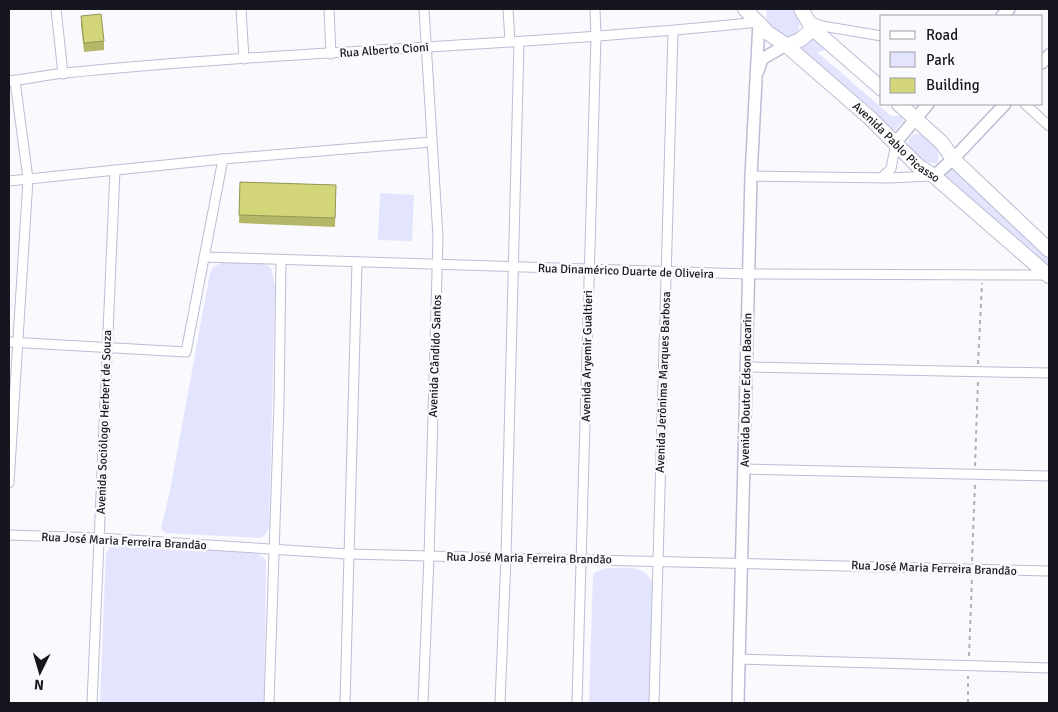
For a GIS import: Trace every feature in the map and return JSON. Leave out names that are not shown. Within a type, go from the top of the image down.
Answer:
[{"type":"main road","name":"Avenida Pablo Picasso","points":[[744,9],[761,15],[768,33],[786,45],[870,118],[918,166],[934,176],[1049,276]]},
{"type":"main road","points":[[786,45],[797,43],[806,36],[807,19]]},
{"type":"main road","points":[[807,19],[880,87]]},
{"type":"main road","name":"Avenida Pablo Picasso","points":[[900,105],[942,144],[953,159],[1049,250]]},
{"type":"street","points":[[56,9],[63,74]]},
{"type":"street","points":[[241,9],[244,59]]},
{"type":"street","points":[[329,9],[331,54]]},
{"type":"street","name":"Avenida Cândido Santos","points":[[422,703],[429,556],[438,237],[424,9]]},
{"type":"street","points":[[500,703],[506,557],[512,267],[514,42],[508,9]]},
{"type":"street","name":"Avenida Aryemir Gualtieri","points":[[577,703],[596,37],[595,9]]},
{"type":"street","name":"Rua Alberto Cioni","points":[[12,81],[63,74],[244,59],[673,31],[761,15]]},
{"type":"street","name":"Avenida Doutor Edson Bacarin","points":[[738,703],[751,176],[761,15]]},
{"type":"street","points":[[807,19],[822,26],[880,36]]},
{"type":"street","name":"Avenida Jerônima Marques Barbosa","points":[[654,703],[673,31]]},
{"type":"street","name":"Avenida Doutor Edson Bacarin","points":[[756,77],[762,59],[786,45]]},
{"type":"street","points":[[9,483],[13,343],[28,178],[12,81]]},
{"type":"street","points":[[882,177],[891,169],[896,142],[927,105]]},
{"type":"street","points":[[751,176],[889,178],[934,176],[953,159],[1004,105]]},
{"type":"street","points":[[1026,105],[1049,126]]},
{"type":"street","points":[[9,180],[223,159],[431,142]]},
{"type":"street","points":[[13,343],[186,352],[223,159]]},
{"type":"street","name":"Avenida Sociólogo Herbert de Souza","points":[[92,703],[115,170]]},
{"type":"street","name":"Rua Dinamérico Duarte de Oliveira","points":[[204,257],[748,274],[1049,276]]},
{"type":"street","points":[[269,703],[279,404],[280,260]]},
{"type":"street","points":[[345,703],[357,262]]},
{"type":"street","points":[[746,367],[1049,373]]},
{"type":"street","points":[[744,468],[1049,476]]},
{"type":"street","name":"Rua José Maria Ferreira Brandão","points":[[9,535],[99,538],[348,554],[1049,571]]},
{"type":"street","points":[[739,659],[1049,668]]},
{"type":"path","points":[[968,703],[978,372],[983,275]]},
{"type":"green space","points":[[767,9],[795,9],[800,22],[796,35],[784,37],[778,35],[767,21]]},
{"type":"green space","points":[[812,36],[826,50],[817,52],[891,116],[903,116],[903,121],[893,132],[876,113],[801,48]]},
{"type":"green space","points":[[915,134],[926,136],[934,143],[938,152],[937,163],[919,158],[910,148],[908,143]]},
{"type":"green space","points":[[951,165],[1049,258],[1049,269],[941,174]]},
{"type":"green space","points":[[380,193],[414,195],[412,241],[378,240]]},
{"type":"green space","points":[[223,262],[265,263],[271,268],[275,286],[269,528],[261,538],[166,533],[161,529],[170,491],[210,273],[213,267]]},
{"type":"green space","points":[[117,544],[257,553],[266,560],[264,703],[100,703],[106,553],[111,546]]},
{"type":"green space","points":[[606,568],[633,568],[645,573],[652,583],[650,703],[589,703],[593,577],[594,573]]},
{"type":"building","points":[[101,14],[104,41],[84,43],[81,16]]},
{"type":"building","points":[[240,182],[336,185],[335,218],[239,215]]}]
